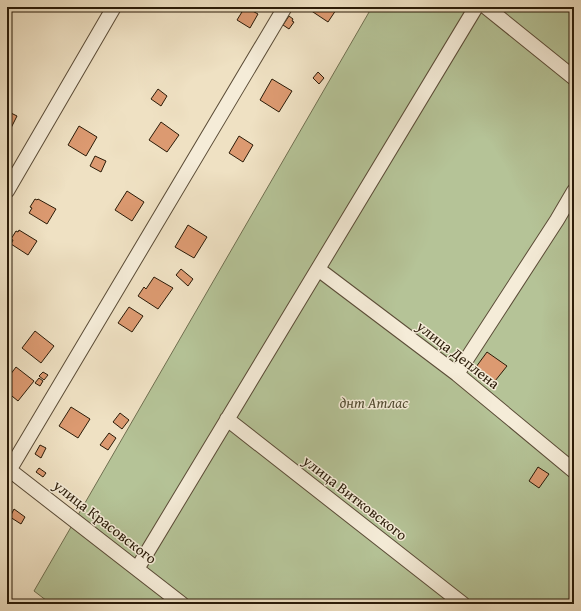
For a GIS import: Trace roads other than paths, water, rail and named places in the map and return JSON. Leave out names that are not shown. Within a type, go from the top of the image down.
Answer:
[{"type":"street","points":[[7,191],[114,7]]},
{"type":"street","points":[[8,470],[285,7]]},
{"type":"street","points":[[137,569],[476,7]]},
{"type":"street","points":[[486,7],[574,78]]},
{"type":"street","points":[[457,374],[557,220],[574,191]]},
{"type":"street","name":"улица Деплена","points":[[318,268],[457,374],[574,471]]},
{"type":"street","name":"улица Витковского","points":[[227,419],[463,604]]},
{"type":"street","name":"улица Красовского","points":[[8,470],[182,604]]},
{"type":"park label","name":"днт Атлас","points":[[374,403]]}]
